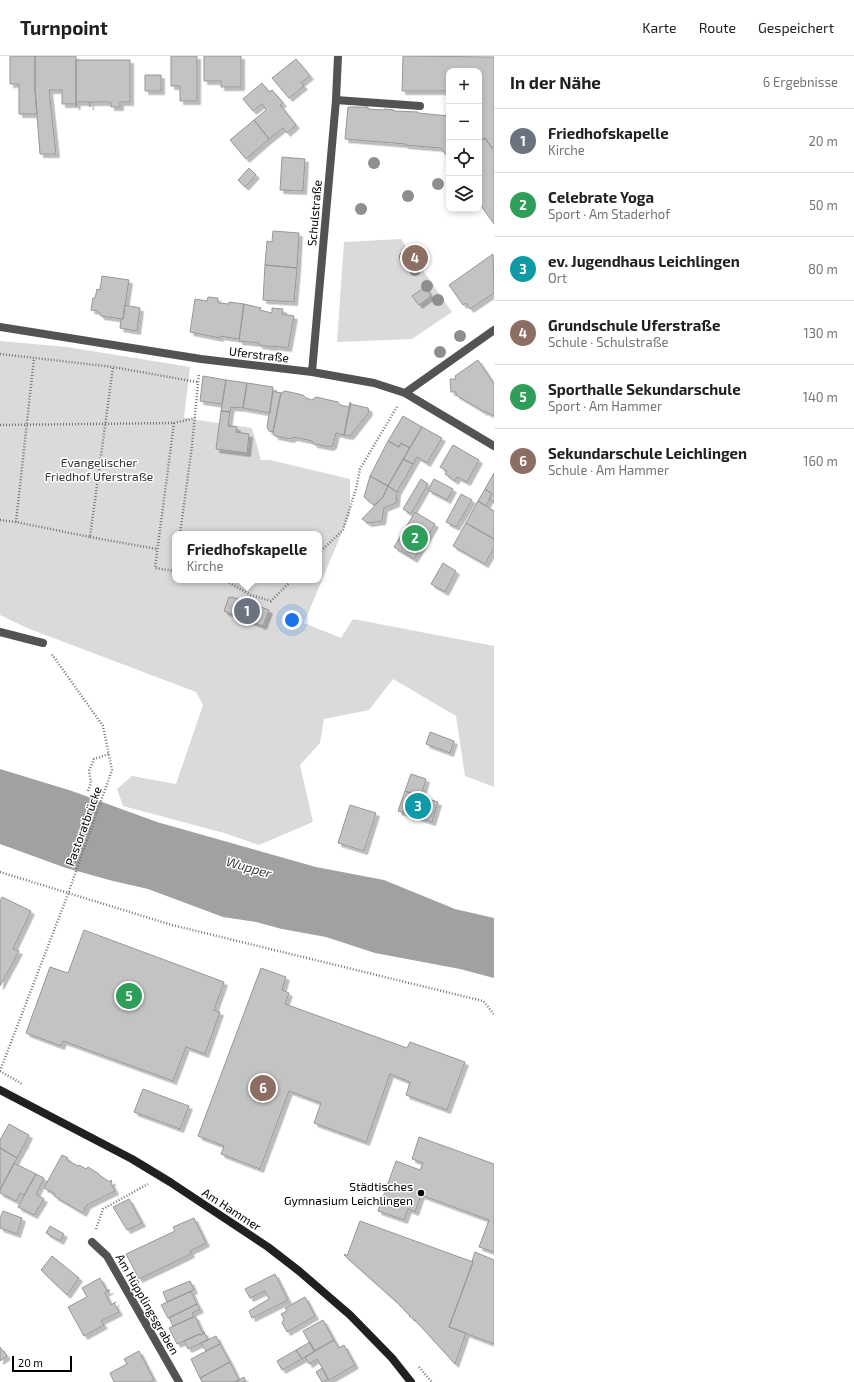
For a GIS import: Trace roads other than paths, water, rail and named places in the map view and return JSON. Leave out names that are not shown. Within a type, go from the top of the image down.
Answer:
[{"type":"main road","name":"Am Hammer","points":[[0,1090],[132,1159],[170,1182],[268,1247],[299,1271],[350,1315],[392,1358],[411,1382]]},
{"type":"street","name":"Schulstraße","points":[[312,372],[336,100],[338,56]]},
{"type":"street","points":[[336,100],[420,106]]},
{"type":"street","name":"Uferstraße","points":[[0,328],[201,359],[312,372],[374,382],[405,393],[494,446]]},
{"type":"street","points":[[405,393],[494,330]]},
{"type":"street","points":[[0,632],[43,643]]},
{"type":"street","name":"Am Hüpplingsgraben","points":[[92,1242],[107,1256],[179,1382]]},
{"type":"water","name":"Wupper","points":[[0,769],[72,791],[157,822],[316,867],[384,880],[455,909],[494,918],[494,978],[460,969],[375,953],[326,937],[282,929],[256,922],[223,917],[148,889],[66,868],[0,844]]},
{"type":"place","name":"Grundschule Uferstraße","points":[[415,258]]},
{"type":"place","name":"Celebrate Yoga","points":[[415,538]]},
{"type":"place","name":"Friedhofskapelle","points":[[247,611]]},
{"type":"place","name":"ev. Jugendhaus Leichlingen","points":[[418,806]]},
{"type":"place","name":"Sporthalle Sekundarschule","points":[[129,996]]},
{"type":"place","name":"Sekundarschule Leichlingen","points":[[263,1088]]},
{"type":"place","name":"Städtisches Gymnasium Leichlingen","points":[[421,1193]]},
{"type":"park label","name":"Evangelischer Friedhof Uferstraße","points":[[99,469]]}]
